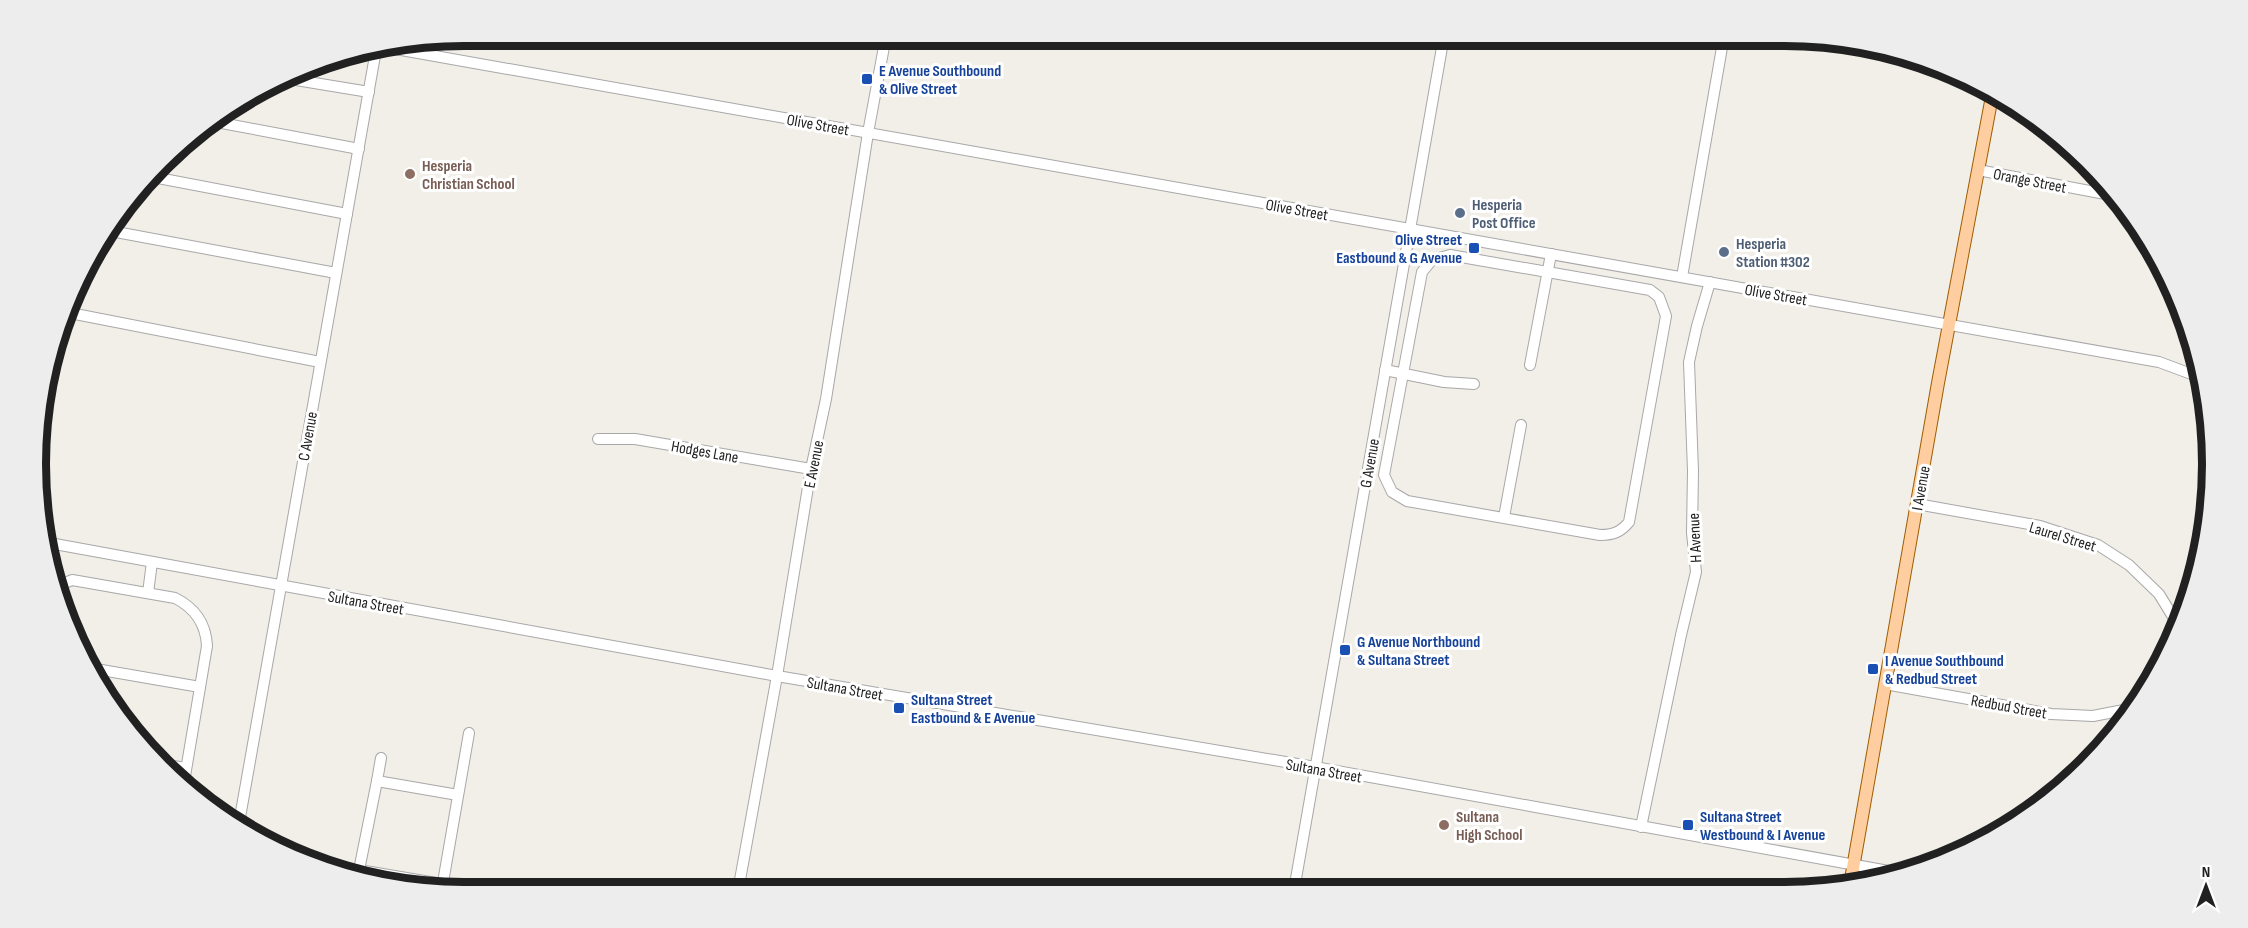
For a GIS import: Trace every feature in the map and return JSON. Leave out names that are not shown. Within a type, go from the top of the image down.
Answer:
[{"type":"main road","name":"I Avenue","points":[[1852,875],[1949,325],[1991,101]]},
{"type":"street","name":"E Avenue","points":[[740,882],[811,469],[826,399],[884,46]]},
{"type":"street","name":"G Avenue","points":[[1295,882],[1442,46]]},
{"type":"street","points":[[1682,277],[1722,46]]},
{"type":"street","name":"Olive Street","points":[[406,51],[2159,362],[2191,374]]},
{"type":"street","name":"C Avenue","points":[[240,816],[375,57]]},
{"type":"street","points":[[299,80],[369,92]]},
{"type":"street","points":[[223,123],[359,149]]},
{"type":"street","name":"Orange Street","points":[[1978,170],[2101,193]]},
{"type":"street","points":[[160,178],[347,214]]},
{"type":"street","points":[[117,232],[336,273]]},
{"type":"street","points":[[1530,365],[1551,254]]},
{"type":"street","points":[[1450,255],[1650,290],[1659,297],[1666,316],[1629,522],[1622,530],[1610,535],[1600,535],[1407,501],[1392,492],[1384,475],[1402,374],[1422,273],[1431,260],[1450,255]]},
{"type":"street","name":"H Avenue","points":[[1641,827],[1696,572],[1692,533],[1693,471],[1689,362],[1710,282]]},
{"type":"street","points":[[75,314],[320,363]]},
{"type":"street","points":[[1385,370],[1444,382],[1474,384]]},
{"type":"street","points":[[1504,517],[1521,425]]},
{"type":"street","name":"Hodges Lane","points":[[598,440],[635,439],[811,469]]},
{"type":"street","name":"Laurel Street","points":[[1917,504],[2040,526],[2098,544],[2129,565],[2159,594],[2173,616]]},
{"type":"street","name":"Sultana Street","points":[[55,544],[777,676],[1315,768],[1880,870]]},
{"type":"street","points":[[148,590],[152,562]]},
{"type":"street","points":[[65,584],[72,580],[148,590],[183,602],[199,617],[207,638],[207,646],[185,774]]},
{"type":"street","points":[[100,670],[200,687]]},
{"type":"street","name":"Redbud Street","points":[[1885,684],[2051,714],[2093,716],[2120,711]]},
{"type":"street","points":[[443,881],[469,733]]},
{"type":"street","points":[[359,868],[381,758]]},
{"type":"street","points":[[177,767],[186,768]]},
{"type":"street","points":[[377,781],[458,795]]},
{"type":"place","name":"E Avenue Southbound & Olive Street","points":[[867,79]]},
{"type":"place","name":"Hesperia Christian School","points":[[410,174]]},
{"type":"place","name":"Hesperia Post Office","points":[[1460,213]]},
{"type":"place","name":"Olive Street Eastbound & G Avenue","points":[[1474,248]]},
{"type":"place","name":"Hesperia Station #302","points":[[1724,252]]},
{"type":"place","name":"G Avenue Northbound & Sultana Street","points":[[1345,650]]},
{"type":"place","name":"I Avenue Southbound & Redbud Street","points":[[1873,669]]},
{"type":"place","name":"Sultana Street Eastbound & E Avenue","points":[[899,708]]},
{"type":"place","name":"Sultana High School","points":[[1444,825]]},
{"type":"place","name":"Sultana Street Westbound & I Avenue","points":[[1688,825]]}]
